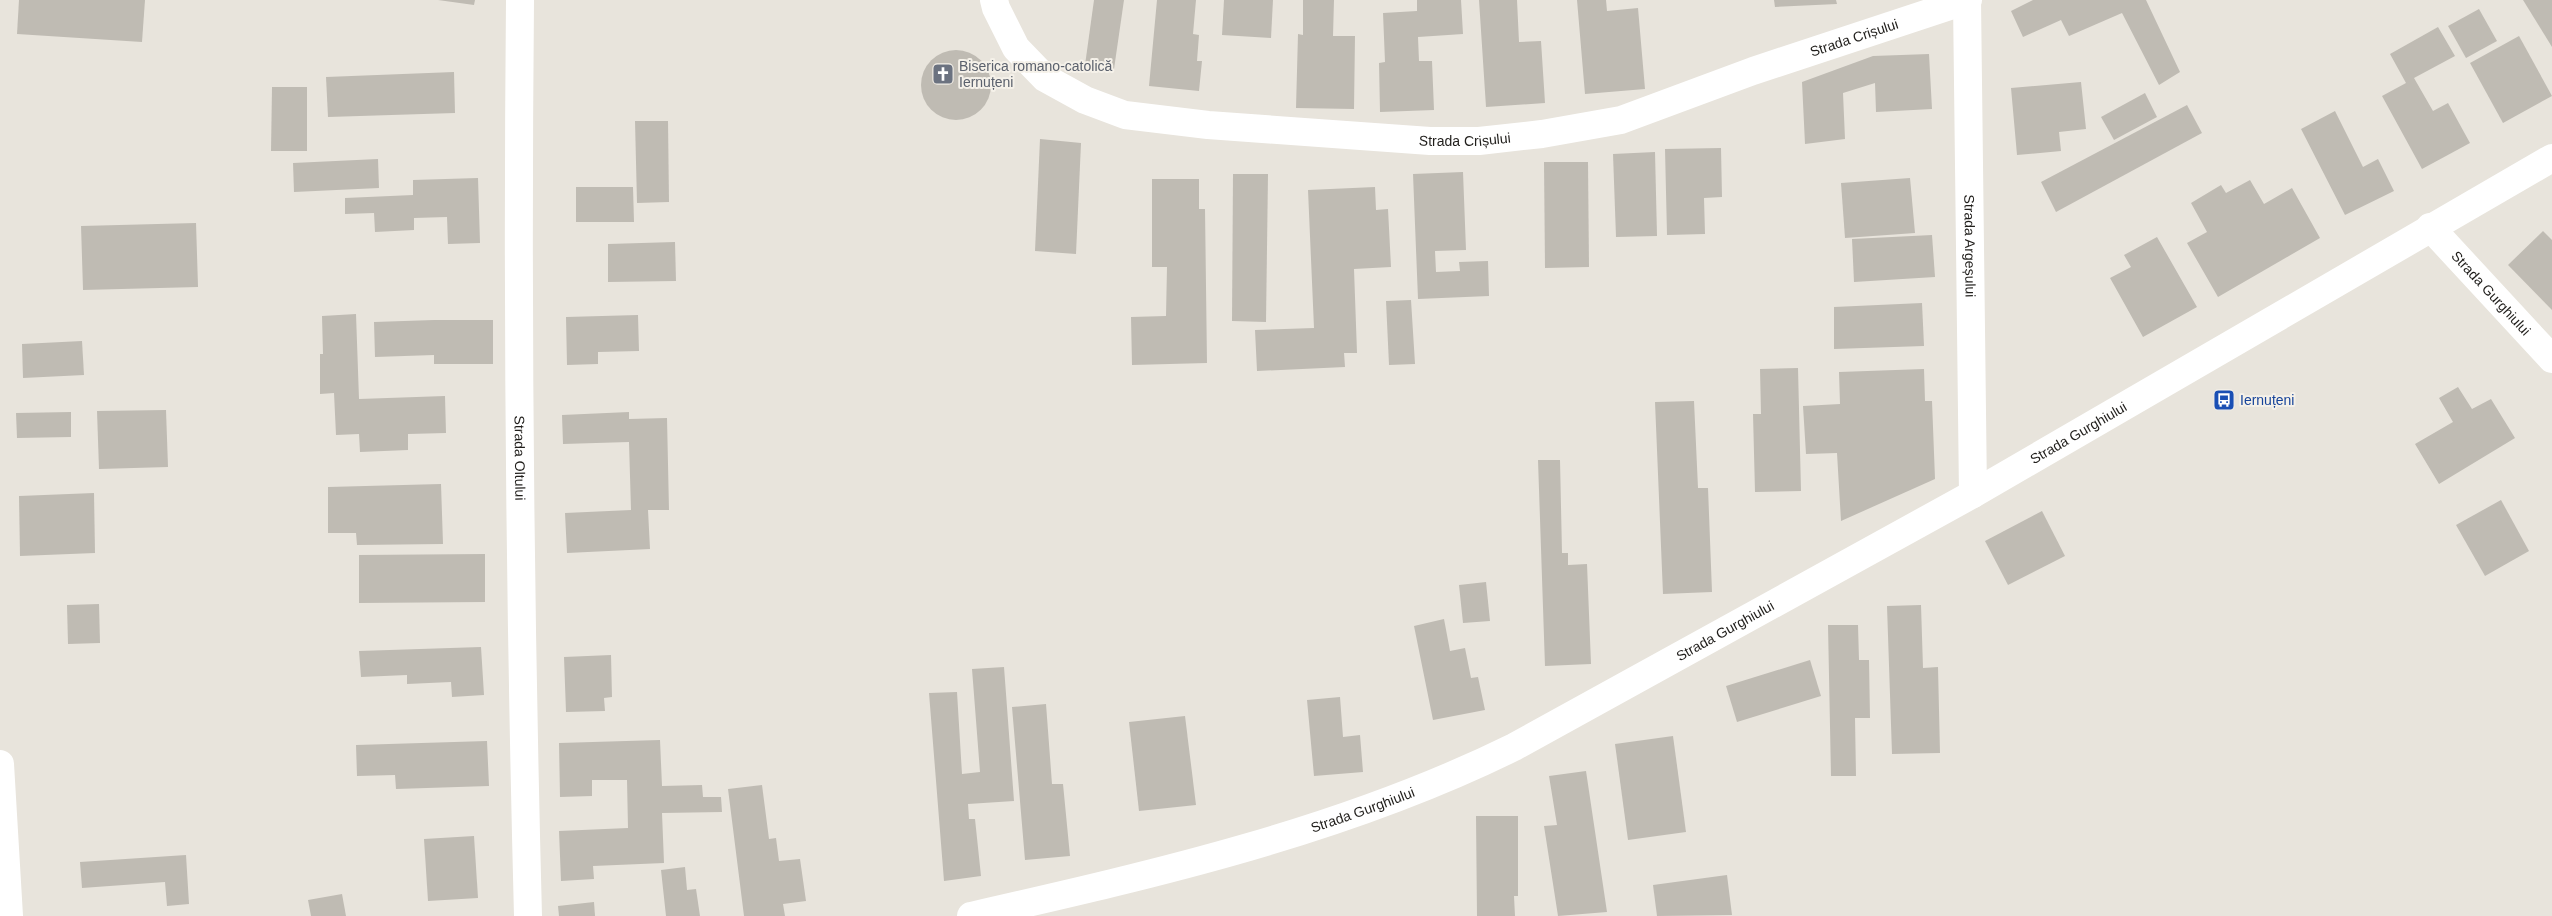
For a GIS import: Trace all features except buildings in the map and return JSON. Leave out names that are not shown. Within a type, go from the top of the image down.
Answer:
[{"type":"street","name":"Strada Oltului","points":[[520,0],[518,216],[521,644],[528,916]]},
{"type":"street","name":"Strada Crișului","points":[[994,0],[996,8],[1016,48],[1046,78],[1085,100],[1125,115],[1208,125],[1430,141],[1479,141],[1542,134],[1621,120],[1807,53],[1967,0]]},
{"type":"street","name":"Strada Argeșului","points":[[1967,0],[1973,494]]},
{"type":"street","name":"Strada Gurghiului","points":[[971,916],[1220,855],[1426,788],[1514,747],[1973,494],[2552,158]]},
{"type":"street","name":"Strada Gurghiului","points":[[2430,228],[2552,359]]},
{"type":"street","points":[[0,764],[9,916]]},
{"type":"place","name":"Biserica romano-catolică Iernuțeni","points":[[943,74]]},
{"type":"place","name":"Iernuțeni","points":[[2224,400]]}]
